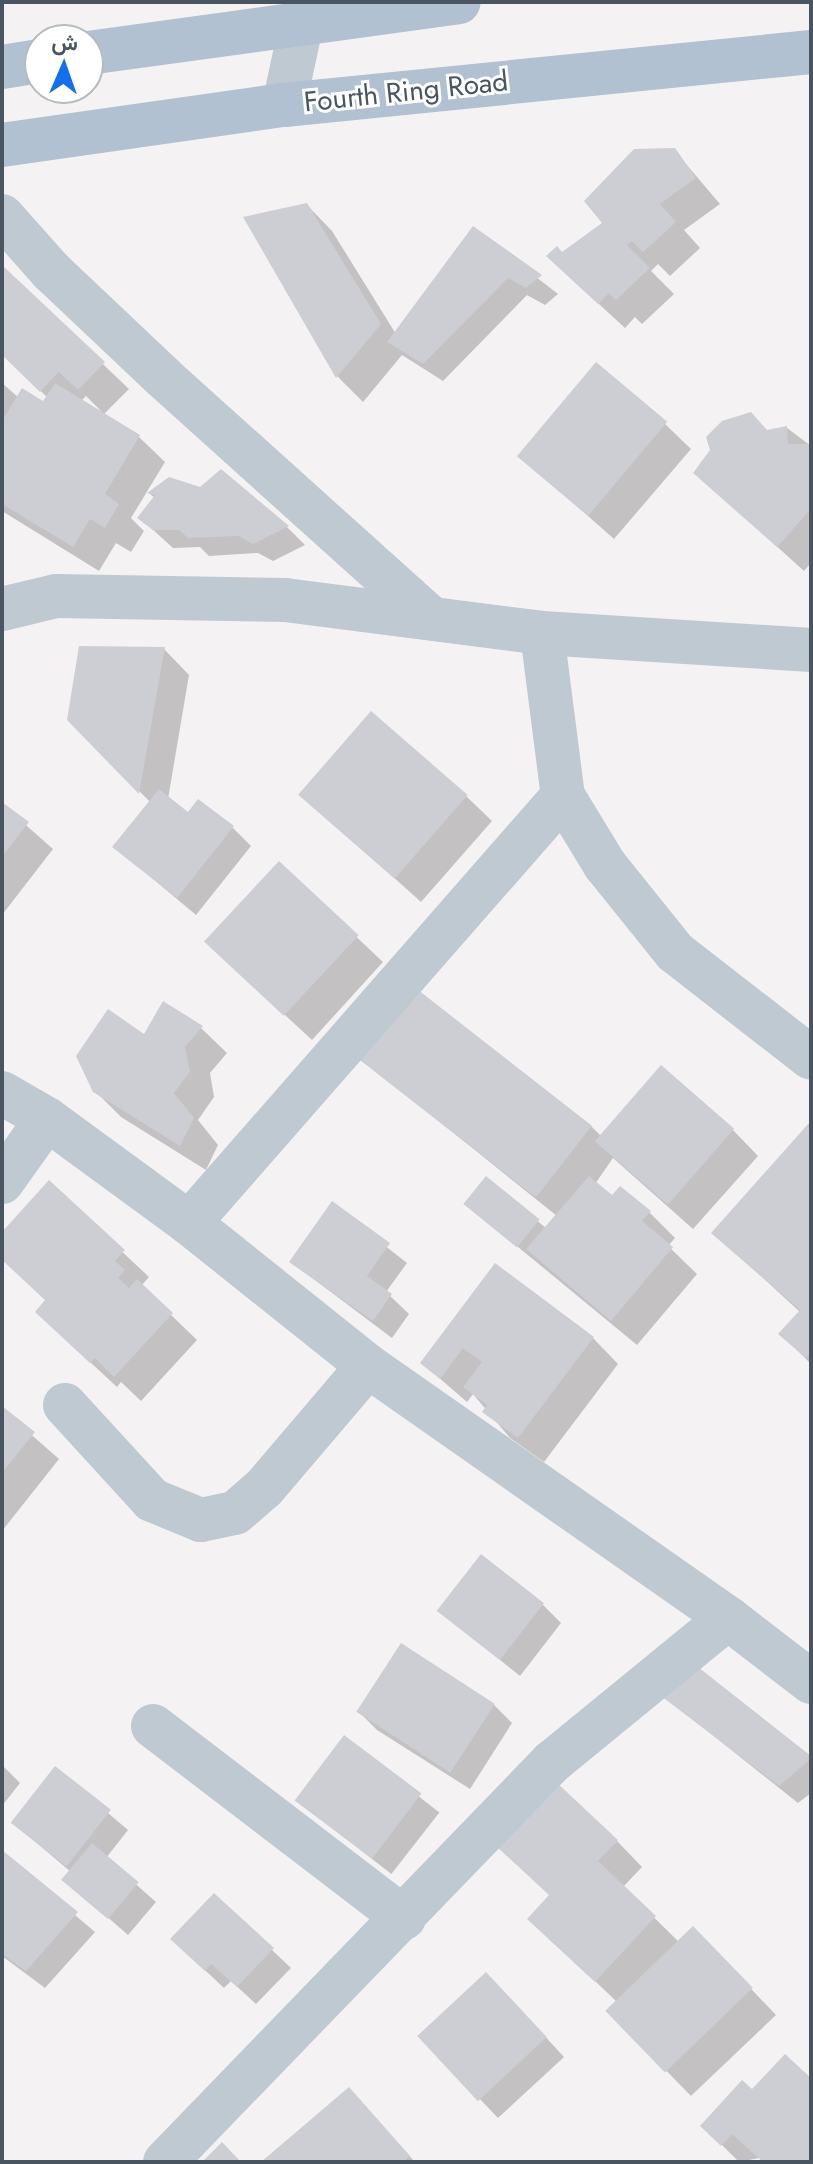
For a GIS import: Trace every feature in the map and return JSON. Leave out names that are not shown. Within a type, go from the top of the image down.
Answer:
[{"type":"main road","points":[[104,50],[304,12],[459,2]]},
{"type":"main road","name":"Fourth Ring Road","points":[[2,145],[284,105],[806,55]]},
{"type":"main road","points":[[2,67],[24,64]]},
{"type":"street","points":[[284,105],[304,12]]},
{"type":"street","points":[[2,216],[51,271],[163,377],[430,617]]},
{"type":"street","points":[[2,609],[56,596],[285,600],[542,633],[811,650]]},
{"type":"street","points":[[542,633],[563,796],[605,865],[675,952],[811,1058]]},
{"type":"street","points":[[189,1223],[563,796]]},
{"type":"street","points":[[2,1093],[47,1119],[189,1223],[368,1366],[728,1618],[793,1650],[811,1682]]},
{"type":"street","points":[[2,1182],[47,1119]]},
{"type":"street","points":[[65,1405],[152,1500],[201,1520],[235,1513],[264,1488],[368,1366]]},
{"type":"street","points":[[165,2162],[552,1762],[728,1618]]},
{"type":"street","points":[[153,1726],[404,1918]]},
{"type":"building","points":[[675,148],[696,178],[660,204],[676,222],[643,252],[632,241],[627,245],[650,268],[616,300],[609,293],[598,304],[546,256],[557,246],[562,252],[602,223],[584,201],[634,149]]},
{"type":"building","points":[[307,203],[381,324],[336,378],[243,217]]},
{"type":"building","points":[[473,226],[542,275],[526,288],[508,278],[423,364],[387,342]]},
{"type":"building","points":[[2,265],[105,362],[78,390],[59,372],[40,392],[2,355]]},
{"type":"building","points":[[596,362],[667,422],[588,516],[517,456]]},
{"type":"building","points":[[55,383],[140,435],[105,494],[119,504],[105,528],[90,519],[73,547],[2,504],[2,421],[22,388],[43,401]]},
{"type":"building","points":[[751,412],[767,430],[787,426],[788,444],[811,444],[811,509],[777,547],[693,473],[710,450],[706,437],[722,421]]},
{"type":"building","points":[[221,469],[289,526],[253,544],[238,536],[188,538],[179,530],[153,530],[137,518],[155,495],[147,493],[169,477],[200,487]]},
{"type":"building","points":[[79,646],[165,647],[139,794],[67,720]]},
{"type":"building","points":[[371,711],[468,795],[395,879],[298,795]]},
{"type":"building","points":[[159,789],[188,812],[198,799],[234,826],[177,898],[112,847]]},
{"type":"building","points":[[2,802],[29,822],[2,857]]},
{"type":"building","points":[[279,861],[359,935],[284,1016],[204,941]]},
{"type":"building","points":[[413,986],[592,1126],[536,1197],[357,1058]]},
{"type":"building","points":[[163,1001],[203,1026],[185,1047],[190,1071],[174,1093],[194,1118],[180,1146],[93,1092],[76,1056],[108,1009],[144,1034]]},
{"type":"building","points":[[661,1065],[734,1129],[668,1205],[595,1141]]},
{"type":"building","points":[[809,1123],[811,1351],[806,1358],[778,1334],[800,1310],[711,1233]]},
{"type":"building","points":[[486,1176],[540,1219],[517,1247],[463,1204]]},
{"type":"building","points":[[589,1176],[612,1195],[620,1186],[651,1211],[642,1221],[673,1247],[611,1321],[526,1249]]},
{"type":"building","points":[[49,1180],[125,1250],[115,1261],[125,1270],[118,1278],[129,1288],[137,1279],[173,1313],[114,1377],[95,1358],[90,1363],[35,1312],[45,1300],[2,1260],[2,1232]]},
{"type":"building","points":[[332,1201],[390,1243],[367,1276],[392,1294],[373,1321],[289,1262]]},
{"type":"building","points":[[495,1263],[594,1337],[518,1438],[482,1412],[487,1405],[463,1387],[482,1362],[463,1348],[440,1379],[420,1363]]},
{"type":"building","points":[[2,1406],[35,1432],[2,1473]]},
{"type":"building","points":[[481,1554],[544,1603],[500,1660],[437,1611]]},
{"type":"building","points":[[401,1643],[495,1704],[450,1773],[356,1712]]},
{"type":"building","points":[[684,1656],[811,1759],[779,1786],[648,1686]]},
{"type":"building","points":[[344,1735],[421,1793],[372,1859],[295,1800]]},
{"type":"building","points":[[55,1766],[111,1810],[67,1866],[11,1823]]},
{"type":"building","points":[[556,1782],[618,1840],[598,1861],[656,1916],[595,1982],[527,1919],[549,1895],[496,1846]]},
{"type":"building","points":[[92,1843],[139,1882],[108,1919],[61,1880]]},
{"type":"building","points":[[2,1850],[78,1912],[26,1971],[2,1954]]},
{"type":"building","points":[[214,1893],[274,1948],[237,1987],[211,1964],[205,1971],[170,1939]]},
{"type":"building","points":[[693,1926],[753,1988],[665,2073],[605,2011]]},
{"type":"building","points":[[486,1972],[547,2037],[478,2101],[417,2036]]},
{"type":"building","points":[[785,2054],[811,2078],[811,2162],[763,2162],[732,2134],[721,2146],[700,2126],[742,2080],[752,2089]]},
{"type":"building","points":[[349,2087],[410,2156],[403,2162],[261,2162]]},
{"type":"building","points":[[222,2142],[241,2162],[202,2162]]}]
